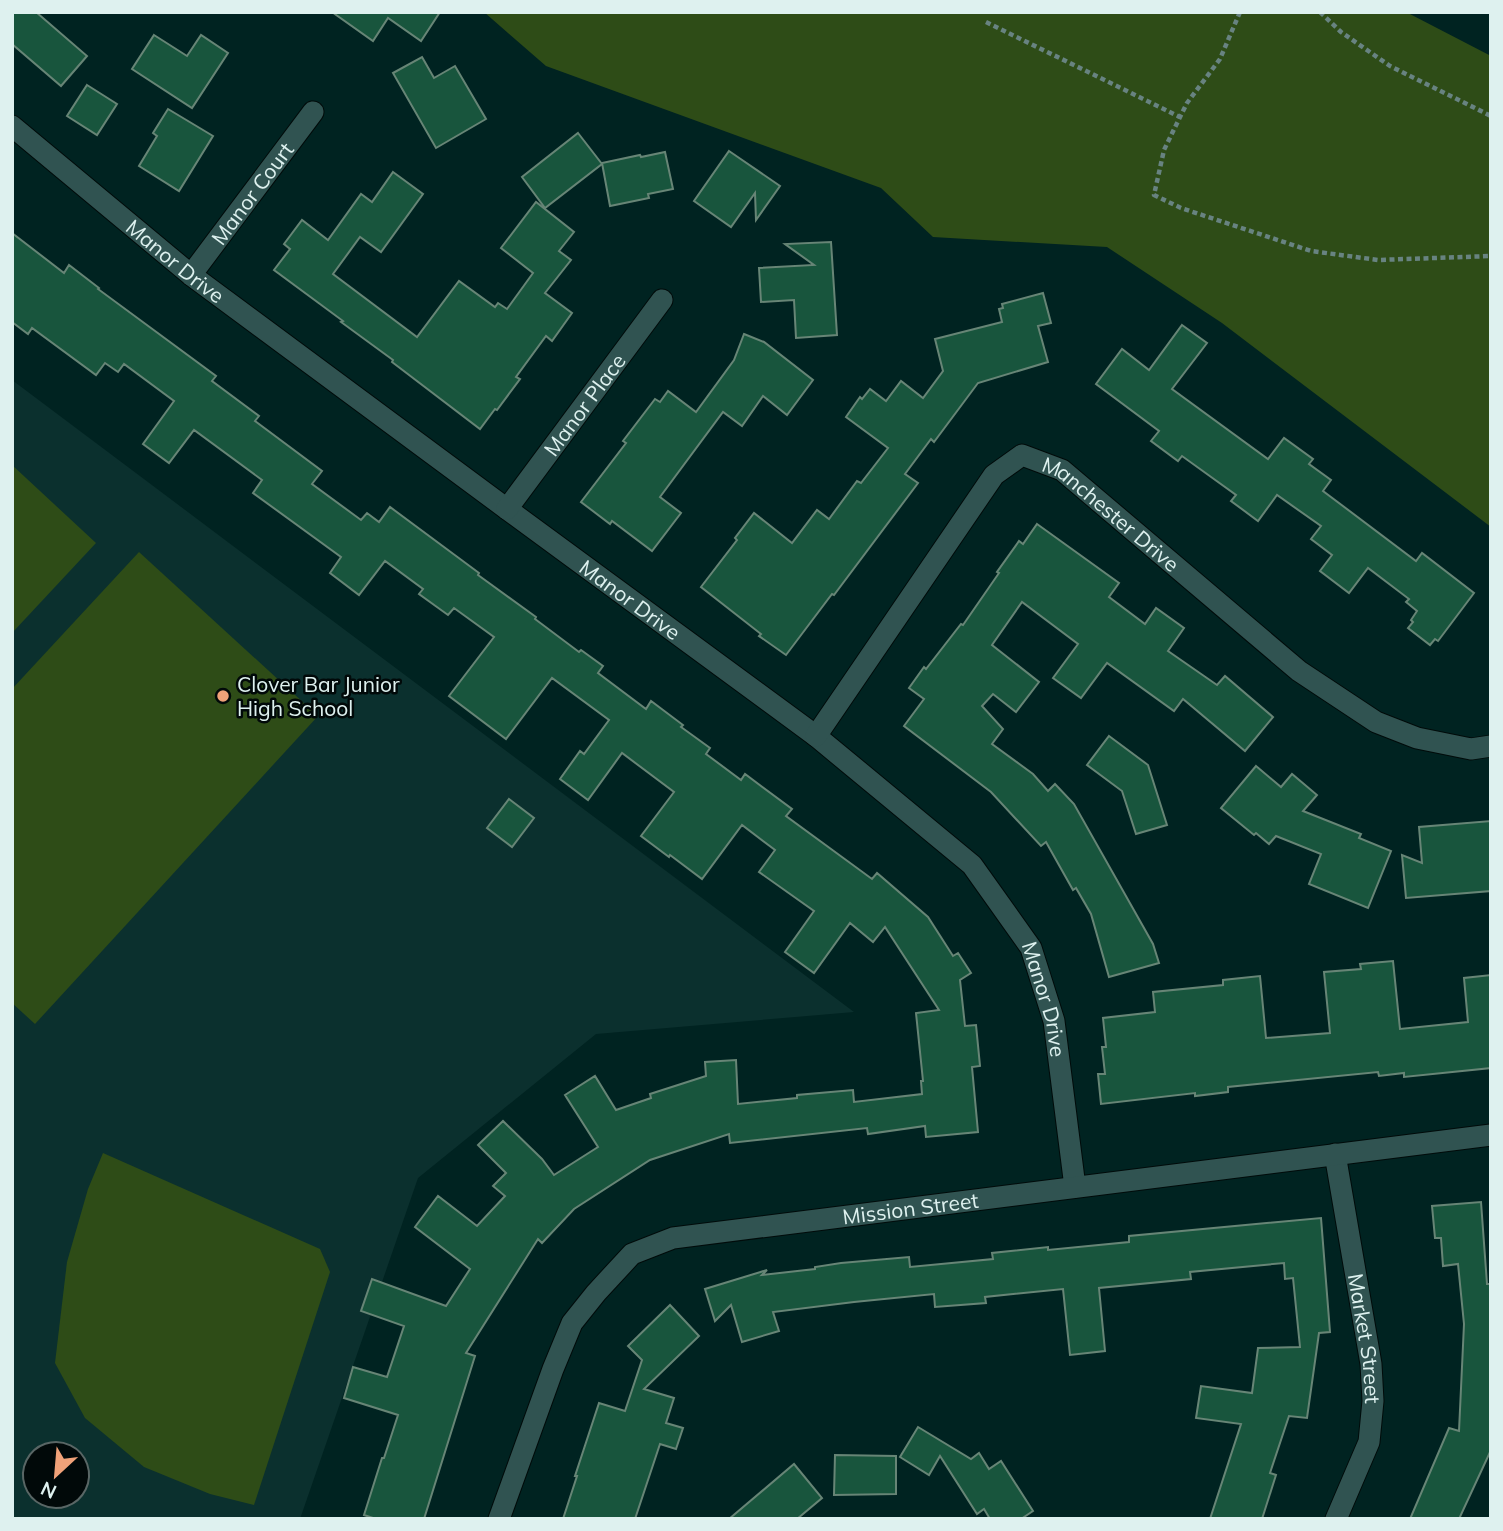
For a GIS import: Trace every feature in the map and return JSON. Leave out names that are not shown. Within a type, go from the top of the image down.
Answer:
[{"type":"street","name":"Manor Court","points":[[191,275],[313,112]]},
{"type":"street","name":"Manor Drive","points":[[12,126],[191,275],[816,736],[972,865],[1031,948],[1054,1021],[1075,1187]]},
{"type":"street","name":"Manor Place","points":[[507,509],[662,300]]},
{"type":"street","name":"Manchester Drive","points":[[816,736],[994,475],[1022,455],[1062,470],[1299,671],[1376,722],[1418,738],[1471,749],[1491,746]]},
{"type":"street","name":"Mission Street","points":[[499,1519],[572,1322],[632,1254],[673,1238],[1491,1135]]},
{"type":"street","name":"Market Street","points":[[1335,1154],[1371,1364],[1373,1401],[1369,1441],[1336,1519]]},
{"type":"path","points":[[1240,12],[1220,59],[1187,103],[1164,150],[1154,195],[1181,208],[1311,251],[1378,260],[1491,256]]},
{"type":"path","points":[[1320,12],[1341,32],[1390,66],[1491,116]]},
{"type":"path","points":[[986,22],[1180,117]]},
{"type":"shaded area","name":"Clover Bar Junior High School","points":[[12,380],[854,1012],[596,1034],[418,1178],[300,1519],[12,1519]]},
{"type":"green space","points":[[484,12],[1406,12],[1491,56],[1491,527],[1222,323],[1107,247],[933,237],[881,188],[546,66]]},
{"type":"green space","points":[[12,465],[96,543],[12,633]]},
{"type":"green space","points":[[139,552],[318,716],[35,1024],[12,1003],[12,689]]},
{"type":"green space","points":[[103,1153],[320,1249],[330,1272],[254,1505],[210,1494],[144,1467],[85,1418],[55,1363],[67,1262],[88,1189]]},
{"type":"building","points":[[12,12],[36,12],[87,56],[61,86],[12,44]]},
{"type":"building","points":[[332,12],[440,12],[421,41],[388,18],[373,41]]},
{"type":"building","points":[[154,35],[187,56],[201,35],[228,53],[192,108],[132,69]]},
{"type":"building","points":[[422,57],[434,78],[455,66],[486,119],[436,148],[393,73]]},
{"type":"building","points":[[87,85],[117,104],[97,135],[67,116]]},
{"type":"building","points":[[168,109],[213,136],[179,191],[139,166],[157,136],[153,133]]},
{"type":"building","points":[[578,133],[602,164],[545,208],[522,177]]},
{"type":"building","points":[[729,151],[780,186],[756,220],[755,193],[731,227],[694,201]]},
{"type":"building","points":[[665,152],[673,189],[648,194],[649,198],[610,206],[602,163]]},
{"type":"building","points":[[393,172],[423,194],[381,252],[360,237],[333,274],[417,337],[459,281],[495,307],[498,303],[507,309],[533,273],[501,248],[536,202],[574,232],[559,251],[571,260],[545,293],[572,313],[552,341],[546,336],[516,377],[520,379],[480,429],[274,270],[290,249],[284,244],[302,220],[328,240],[361,194],[372,202]]},
{"type":"building","points":[[12,233],[64,273],[69,265],[216,376],[212,381],[259,416],[255,421],[322,471],[312,484],[361,520],[367,513],[379,522],[390,507],[579,652],[581,650],[603,666],[598,673],[646,709],[651,701],[710,748],[706,754],[741,780],[745,774],[792,809],[786,816],[872,879],[877,873],[928,917],[953,956],[958,953],[971,973],[960,980],[965,1026],[976,1025],[980,1066],[972,1067],[978,1132],[926,1137],[925,1126],[868,1134],[867,1128],[730,1143],[729,1134],[650,1160],[574,1209],[542,1243],[538,1239],[466,1353],[475,1356],[424,1519],[376,1519],[364,1515],[398,1415],[344,1398],[353,1367],[387,1377],[404,1326],[361,1311],[372,1279],[446,1306],[470,1269],[415,1227],[438,1196],[477,1226],[505,1196],[493,1186],[506,1173],[478,1145],[503,1121],[542,1159],[554,1175],[598,1147],[565,1095],[595,1076],[616,1110],[651,1098],[650,1094],[706,1076],[705,1062],[736,1060],[738,1104],[853,1090],[854,1102],[922,1094],[916,1013],[939,1010],[885,927],[873,942],[850,923],[814,973],[785,952],[814,911],[759,872],[775,850],[742,825],[702,879],[641,836],[674,792],[622,753],[588,800],[560,779],[580,751],[584,754],[609,720],[552,678],[506,739],[449,696],[494,637],[454,608],[448,615],[419,594],[423,589],[385,561],[359,595],[330,573],[341,557],[253,493],[262,480],[194,430],[169,463],[143,444],[174,401],[124,364],[118,372],[105,363],[96,375],[32,328],[28,334],[12,322]]},
{"type":"building","points":[[831,242],[837,335],[796,338],[794,300],[761,302],[759,268],[814,265],[785,244]]},
{"type":"building","points":[[1043,293],[1051,323],[1038,326],[1048,362],[978,383],[934,442],[931,439],[905,474],[918,483],[786,655],[701,587],[754,513],[792,543],[817,510],[829,519],[857,481],[861,483],[888,448],[846,417],[860,397],[862,399],[870,389],[886,401],[901,381],[923,398],[943,371],[935,339],[1002,322],[999,309],[1003,308],[1002,304]]},
{"type":"building","points":[[1182,325],[1207,343],[1172,389],[1268,459],[1284,438],[1313,459],[1309,464],[1331,480],[1323,491],[1416,561],[1422,553],[1474,593],[1438,641],[1435,639],[1430,645],[1408,628],[1417,611],[1406,602],[1409,599],[1368,568],[1349,593],[1320,571],[1332,555],[1311,539],[1321,526],[1277,495],[1258,521],[1231,501],[1236,495],[1182,456],[1178,461],[1151,441],[1159,431],[1096,384],[1122,349],[1149,370]]},
{"type":"building","points":[[744,334],[764,342],[813,380],[787,415],[763,396],[742,426],[723,412],[660,497],[681,513],[652,551],[581,502],[626,443],[623,441],[655,399],[660,402],[668,391],[696,412],[734,360]]},
{"type":"building","points":[[1037,524],[1119,583],[1109,597],[1145,624],[1156,608],[1184,628],[1168,651],[1217,685],[1225,676],[1273,717],[1245,751],[1183,699],[1174,711],[1107,663],[1081,698],[1053,678],[1078,644],[1022,602],[992,645],[1039,682],[1016,712],[993,694],[982,706],[1003,729],[992,744],[1033,774],[1048,791],[1055,784],[1074,804],[1153,944],[1159,963],[1109,977],[1091,914],[1076,888],[1073,890],[1046,842],[1041,846],[991,792],[904,726],[924,699],[909,688],[924,667],[926,669],[961,624],[963,625],[1019,541],[1023,544]]},
{"type":"building","points":[[1109,736],[1148,765],[1167,825],[1136,834],[1122,791],[1087,765]]},
{"type":"building","points":[[1256,766],[1281,787],[1292,774],[1317,795],[1303,811],[1361,834],[1359,838],[1391,851],[1368,908],[1309,884],[1321,854],[1276,836],[1269,844],[1221,808]]},
{"type":"building","points":[[509,799],[534,818],[512,847],[487,828]]},
{"type":"building","points":[[1491,821],[1491,891],[1406,898],[1402,855],[1422,863],[1419,827]]},
{"type":"building","points":[[1393,961],[1400,1029],[1468,1022],[1464,978],[1491,975],[1491,1068],[1404,1077],[1404,1073],[1379,1076],[1378,1072],[1228,1087],[1228,1092],[1195,1096],[1195,1093],[1101,1104],[1098,1074],[1105,1074],[1103,1018],[1155,1012],[1153,992],[1223,985],[1223,980],[1260,976],[1266,1038],[1330,1033],[1324,972],[1361,969],[1360,964]]},
{"type":"building","points":[[1481,1202],[1487,1284],[1491,1284],[1491,1450],[1459,1519],[1410,1519],[1449,1428],[1459,1431],[1464,1324],[1458,1264],[1443,1266],[1441,1238],[1435,1238],[1432,1206]]},
{"type":"building","points":[[1321,1218],[1330,1332],[1319,1333],[1307,1418],[1289,1416],[1270,1473],[1276,1475],[1262,1519],[1210,1519],[1241,1424],[1196,1418],[1201,1386],[1252,1393],[1258,1348],[1300,1347],[1293,1278],[1285,1279],[1284,1263],[1190,1272],[1191,1279],[1099,1288],[1105,1351],[1070,1355],[1063,1289],[985,1297],[986,1303],[935,1307],[934,1294],[773,1312],[779,1331],[742,1342],[731,1305],[715,1321],[705,1289],[767,1270],[762,1275],[841,1263],[909,1257],[910,1267],[993,1259],[992,1253],[1129,1242],[1129,1236]]},
{"type":"building","points":[[670,1305],[699,1336],[644,1389],[674,1398],[666,1423],[683,1428],[676,1449],[660,1444],[635,1519],[563,1519],[599,1403],[625,1411],[642,1360],[628,1346]]},
{"type":"building","points":[[918,1427],[971,1459],[979,1453],[989,1469],[1001,1461],[1033,1511],[1021,1519],[990,1519],[984,1509],[977,1514],[940,1456],[929,1475],[900,1457]]},
{"type":"building","points":[[835,1455],[896,1456],[896,1494],[834,1495]]},
{"type":"building","points":[[794,1464],[822,1498],[797,1519],[729,1519]]},
{"type":"place","name":"Clover Bar Junior High School","points":[[223,696]]}]
